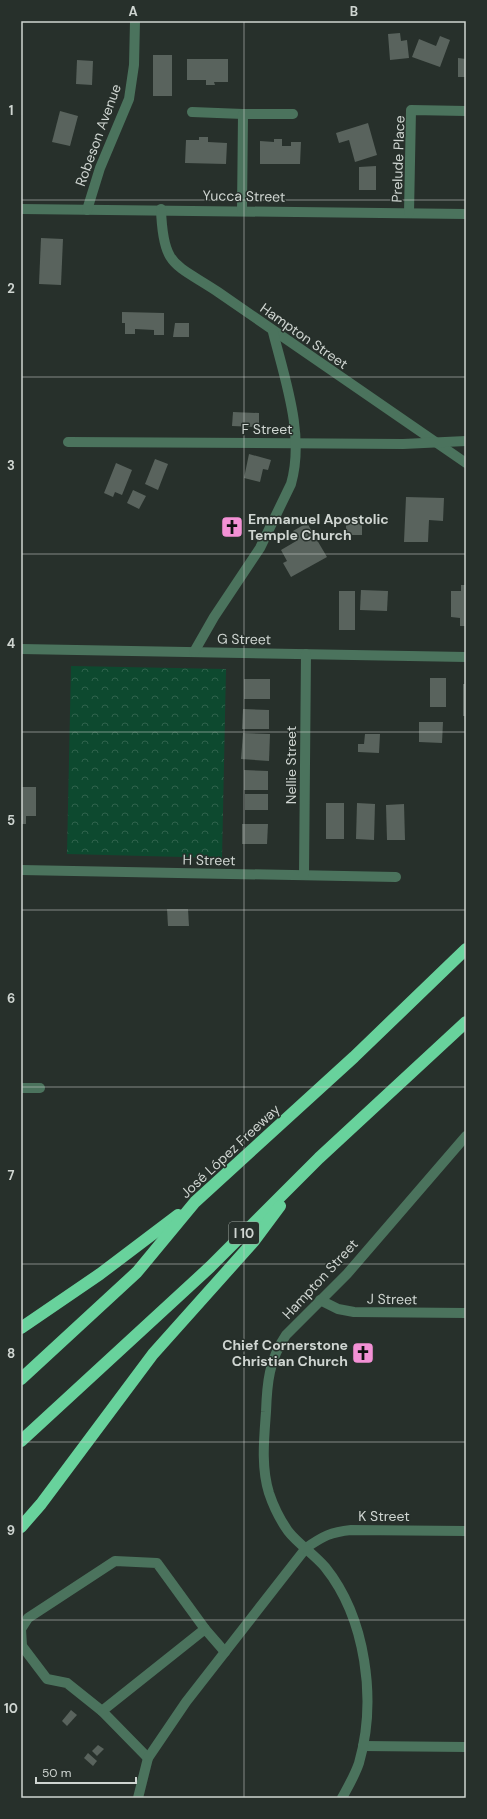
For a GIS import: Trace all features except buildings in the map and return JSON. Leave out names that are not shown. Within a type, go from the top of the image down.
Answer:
[{"type":"highway","name":"José López Freeway","points":[[21,1380],[137,1272],[195,1202],[354,1057],[466,949]]},
{"type":"highway","name":"I 10","points":[[21,1441],[210,1268],[307,1170],[466,1022]]},
{"type":"highway","points":[[21,1527],[41,1504],[153,1354],[254,1241],[307,1170]]},
{"type":"highway","points":[[21,1328],[100,1274],[195,1202]]},
{"type":"street","name":"Robeson Avenue","points":[[87,210],[100,168],[129,99],[134,65],[135,21]]},
{"type":"street","name":"Prelude Place","points":[[410,213],[411,110],[466,111]]},
{"type":"street","points":[[192,112],[293,114]]},
{"type":"street","points":[[242,210],[243,114]]},
{"type":"street","name":"Yucca Street","points":[[21,208],[466,214]]},
{"type":"street","name":"Hampton Street","points":[[161,209],[163,242],[176,266],[218,292],[273,332],[466,463]]},
{"type":"street","points":[[194,652],[214,617],[256,553],[294,474],[296,443],[287,391],[273,332]]},
{"type":"street","name":"F Street","points":[[68,442],[296,443],[466,441]]},
{"type":"street","name":"G Street","points":[[21,649],[466,656]]},
{"type":"street","name":"Nellie Street","points":[[304,875],[306,654]]},
{"type":"street","name":"H Street","points":[[21,870],[396,877]]},
{"type":"street","points":[[21,1088],[40,1088]]},
{"type":"street","name":"Hampton Street","points":[[342,1798],[359,1764],[363,1746],[367,1694],[365,1658],[351,1614],[342,1593],[325,1567],[289,1531],[270,1494],[266,1482],[263,1460],[267,1380],[271,1363],[278,1347],[286,1335],[347,1274],[466,1136]]},
{"type":"street","name":"J Street","points":[[320,1300],[338,1310],[354,1312],[466,1313]]},
{"type":"street","name":"K Street","points":[[148,1758],[186,1702],[306,1548],[322,1536],[346,1530],[466,1531]]},
{"type":"street","points":[[138,1798],[148,1758],[102,1711],[67,1683],[47,1679],[22,1646],[21,1629],[28,1618],[115,1561],[157,1563],[205,1629],[225,1652]]},
{"type":"street","points":[[102,1711],[205,1629]]},
{"type":"street","points":[[363,1746],[466,1747]]},
{"type":"green space","points":[[71,666],[226,669],[222,858],[67,854]]},
{"type":"place","name":"Emmanuel Apostolic Temple Church","points":[[232,527]]},
{"type":"place","name":"Chief Cornerstone Christian Church","points":[[363,1353]]}]
